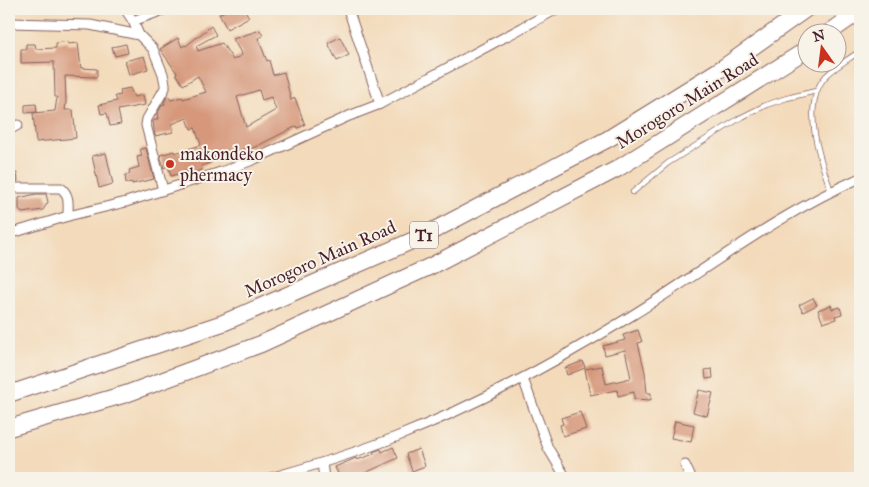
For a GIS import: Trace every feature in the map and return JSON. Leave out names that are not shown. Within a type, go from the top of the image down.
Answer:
[{"type":"highway","name":"Morogoro Main Road","points":[[9,394],[223,323],[423,236],[608,139],[724,67],[806,9]]},
{"type":"highway","points":[[844,22],[860,11]]},
{"type":"highway","name":"Morogoro Main Road","points":[[9,428],[126,394],[261,344],[431,266],[617,169],[796,56]]},
{"type":"street","points":[[125,9],[133,21],[139,36],[153,49],[163,74],[165,88],[147,119],[146,125],[163,190]]},
{"type":"street","points":[[133,21],[166,9]]},
{"type":"street","points":[[348,9],[380,104]]},
{"type":"street","points":[[9,234],[68,216],[126,202],[246,162],[380,104],[557,9]]},
{"type":"street","points":[[9,22],[90,25],[139,36]]},
{"type":"street","points":[[9,130],[18,125]]},
{"type":"street","points":[[270,478],[322,464],[396,437],[508,386],[630,316],[753,236],[831,191],[860,178]]},
{"type":"street","points":[[9,188],[61,188],[66,192],[68,198],[68,216]]},
{"type":"street","points":[[525,384],[548,448],[566,478]]},
{"type":"street","points":[[322,464],[324,478]]},
{"type":"street","points":[[684,465],[691,478]]},
{"type":"lane","points":[[831,191],[819,156],[813,125],[816,91],[826,76],[860,51]]},
{"type":"lane","points":[[633,192],[668,163],[740,118],[766,105],[816,91]]},
{"type":"building","points":[[228,9],[244,9],[249,17],[227,29],[219,14]]},
{"type":"building","points":[[211,26],[216,35],[196,46],[198,51],[222,43],[233,60],[242,55],[233,39],[260,30],[263,36],[258,38],[267,61],[269,60],[273,75],[284,72],[291,100],[295,98],[305,125],[298,128],[297,126],[251,149],[250,146],[237,152],[235,149],[209,160],[210,163],[201,166],[202,170],[189,174],[188,171],[171,176],[168,166],[164,168],[160,155],[174,151],[175,153],[201,145],[195,128],[191,129],[187,118],[172,124],[173,132],[155,136],[153,121],[158,119],[157,114],[162,105],[165,104],[164,102],[168,96],[171,100],[182,97],[183,99],[206,92],[198,76],[183,85],[160,49],[178,38],[182,47],[186,46]],"holes":[[[259,90],[262,100],[271,97],[276,110],[246,127],[237,97]]]},
{"type":"building","points":[[340,37],[349,55],[337,61],[328,43]]},
{"type":"building","points":[[68,41],[68,44],[78,43],[81,68],[97,69],[97,77],[65,76],[65,110],[73,110],[76,138],[36,142],[33,113],[55,111],[57,97],[55,97],[54,62],[21,63],[21,49],[26,49],[26,44],[35,44],[36,49],[56,48],[56,43]]},
{"type":"building","points":[[126,44],[128,53],[115,56],[112,47]]},
{"type":"building","points":[[144,56],[148,69],[129,75],[125,61]]},
{"type":"building","points":[[130,88],[134,97],[143,95],[145,105],[118,110],[121,124],[110,126],[107,113],[101,114],[99,105],[117,101],[115,96],[121,95],[120,90]]},
{"type":"building","points":[[36,104],[37,112],[25,113],[25,105]]},
{"type":"building","points":[[146,148],[154,179],[132,184],[132,182],[126,183],[125,175],[130,174],[129,170],[139,167],[137,157],[142,156],[140,149]]},
{"type":"building","points":[[106,153],[113,184],[99,188],[92,156]]},
{"type":"building","points":[[17,173],[18,181],[9,182],[9,175]]},
{"type":"building","points":[[46,194],[48,202],[43,210],[22,213],[19,209],[19,198]]},
{"type":"building","points":[[813,298],[817,305],[803,312],[799,305]]},
{"type":"building","points":[[831,305],[832,309],[840,307],[842,314],[835,316],[836,319],[823,323],[818,310]]},
{"type":"building","points":[[638,330],[642,342],[638,343],[645,372],[647,393],[651,393],[651,400],[634,399],[634,392],[618,396],[617,390],[590,395],[585,369],[602,366],[606,384],[631,378],[625,350],[605,355],[603,346],[625,340],[623,335]]},
{"type":"building","points":[[583,361],[585,368],[567,375],[565,368]]},
{"type":"building","points":[[712,369],[713,378],[706,379],[705,370]]},
{"type":"building","points":[[699,390],[713,393],[707,416],[693,412]]},
{"type":"building","points":[[580,412],[586,429],[563,436],[560,425],[563,424],[561,418]]},
{"type":"building","points":[[675,421],[694,425],[691,442],[671,438]]},
{"type":"building","points":[[393,447],[398,458],[354,478],[340,478],[335,467],[356,458],[357,460],[374,454],[373,452],[381,449],[382,452]]},
{"type":"building","points":[[419,449],[425,466],[412,471],[406,454]]},
{"type":"place","name":"makondeko phermacy","points":[[170,164]]}]
